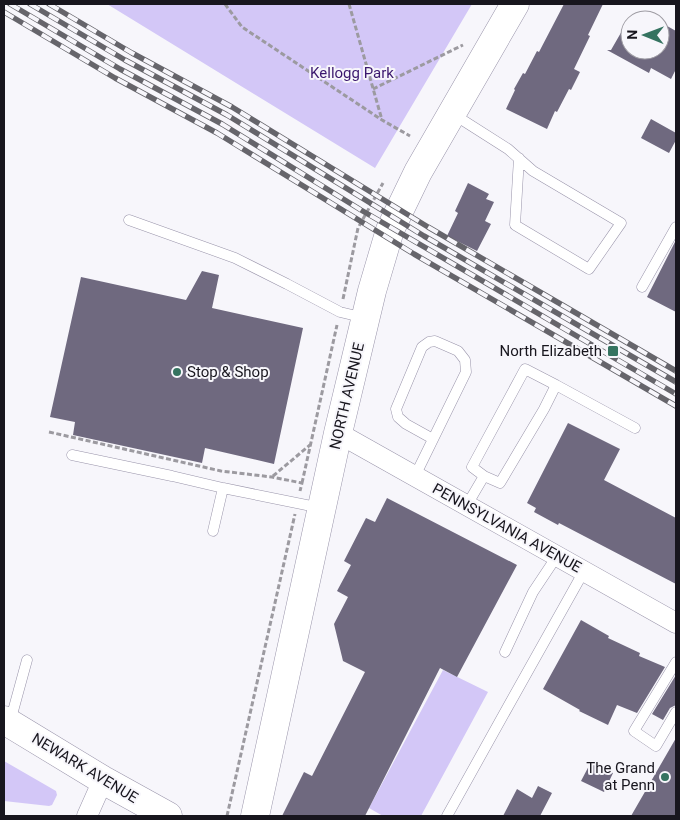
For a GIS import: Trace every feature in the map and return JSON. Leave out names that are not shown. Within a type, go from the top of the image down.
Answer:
[{"type":"main road","name":"NORTH AVENUE","points":[[255,816],[310,506],[338,433],[352,315],[372,291],[390,230],[418,172],[515,4]]},
{"type":"main road","name":"NEWARK AVENUE","points":[[7,721],[103,780],[168,816]]},
{"type":"street","name":"PENNSYLVANIA AVENUE","points":[[338,433],[676,623]]},
{"type":"street","points":[[87,816],[103,780]]},
{"type":"lane","points":[[452,113],[508,148],[533,171],[621,223],[589,269],[515,225],[518,158]]},
{"type":"lane","points":[[129,220],[234,258],[352,315]]},
{"type":"lane","points":[[642,287],[676,227]]},
{"type":"lane","points":[[415,476],[466,372],[464,360],[458,351],[435,341],[429,342],[422,347],[396,408],[398,417],[406,424],[433,439]]},
{"type":"lane","points":[[556,385],[500,483],[484,476],[472,467],[525,369],[556,385],[635,428]]},
{"type":"lane","points":[[72,455],[310,506]]},
{"type":"lane","points":[[467,505],[484,476]]},
{"type":"lane","points":[[213,531],[223,488]]},
{"type":"lane","points":[[505,652],[532,592],[557,556]]},
{"type":"lane","points":[[447,816],[584,571]]},
{"type":"lane","points":[[7,721],[27,660]]},
{"type":"lane","points":[[676,662],[634,731],[656,746],[676,712]]},
{"type":"path","points":[[225,4],[242,27],[382,120],[410,136]]},
{"type":"path","points":[[349,4],[382,120]]},
{"type":"path","points":[[373,89],[463,45]]},
{"type":"path","points":[[227,816],[310,506],[302,483],[311,444],[352,315],[358,228],[383,184]]},
{"type":"path","points":[[49,432],[221,470],[272,476],[302,483]]},
{"type":"path","points":[[272,476],[311,444]]},
{"type":"green space","name":"Kellogg Park","points":[[107,4],[472,4],[375,168]]},
{"type":"green space","points":[[443,670],[488,692],[421,816],[383,816],[369,808]]},
{"type":"green space","points":[[4,761],[56,791],[57,795],[52,805],[4,801]]},
{"type":"building","points":[[564,4],[603,4],[574,69],[580,72],[557,112],[555,111],[547,129],[506,109],[514,89],[523,73],[525,74],[537,51],[539,52]]},
{"type":"building","points":[[670,28],[676,31],[676,69],[671,79],[651,68],[649,73],[625,60],[670,60]]},
{"type":"building","points":[[620,34],[620,57],[607,50],[611,50]]},
{"type":"building","points":[[651,119],[676,133],[676,140],[669,153],[641,138]]},
{"type":"building","points":[[468,183],[489,194],[486,199],[494,202],[485,221],[491,224],[477,251],[447,236],[458,213],[455,211]]},
{"type":"building","points":[[676,240],[676,312],[647,297]]},
{"type":"building","name":"Stop & Shop","points":[[202,271],[219,275],[212,308],[303,328],[274,464],[205,448],[202,463],[73,435],[75,422],[50,417],[81,277],[186,300]]},
{"type":"building","points":[[568,423],[620,449],[604,480],[676,518],[676,584],[534,512],[536,508],[527,503]]},
{"type":"building","points":[[387,498],[517,565],[457,677],[440,668],[365,816],[282,816],[304,772],[312,776],[365,672],[343,661],[334,624],[348,597],[337,591],[351,565],[344,561],[366,518],[375,522]]},
{"type":"building","points":[[581,620],[609,636],[608,638],[640,653],[639,656],[665,667],[637,713],[617,705],[608,725],[579,711],[543,689]]},
{"type":"building","points":[[676,675],[676,705],[670,708],[663,720],[652,714]]},
{"type":"building","name":"The Grand at Penn","points":[[676,738],[676,816],[631,816]]},
{"type":"building","points":[[591,762],[613,773],[604,792],[581,781]]},
{"type":"building","points":[[538,786],[552,793],[540,816],[503,816],[517,789],[532,798]]},
{"type":"railway","points":[[10,4],[120,69],[222,124],[361,210],[676,394]]},
{"type":"railway","points":[[30,4],[125,60],[227,115],[424,236],[676,382]]},
{"type":"railway","points":[[49,4],[132,53],[232,107],[428,227],[676,371]]},
{"type":"railway","points":[[4,12],[115,78],[217,133],[414,254],[676,406]]},
{"type":"place","name":"North Elizabeth","points":[[613,351]]},
{"type":"place","name":"Stop & Shop","points":[[177,372]]},
{"type":"place","name":"The Grand at Penn","points":[[665,777]]}]
